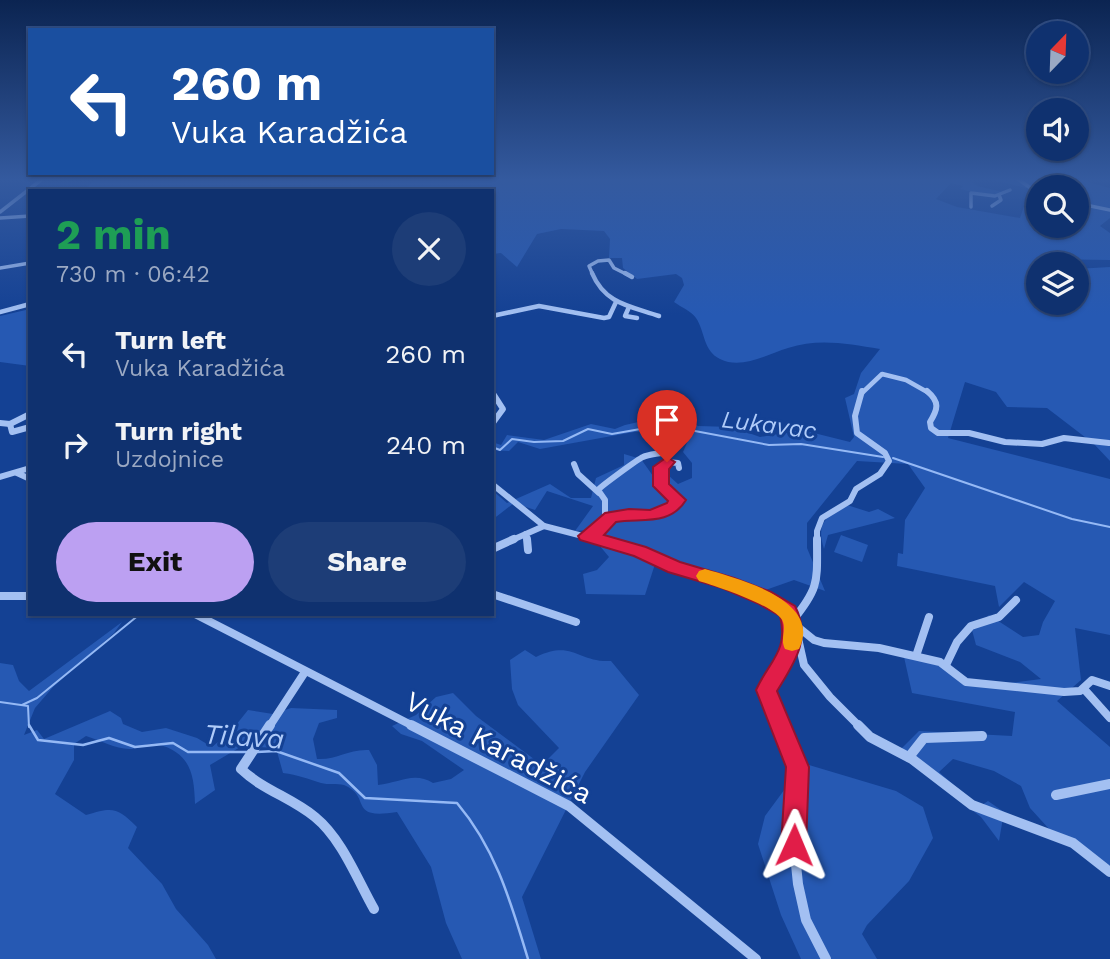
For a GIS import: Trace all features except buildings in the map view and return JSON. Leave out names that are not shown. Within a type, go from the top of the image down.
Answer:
[{"type":"street","points":[[632,277],[614,268],[609,260],[598,261],[589,266],[601,293],[616,302],[659,316]]},
{"type":"street","points":[[0,268],[28,263]]},
{"type":"street","points":[[494,316],[539,306],[604,318],[609,317],[616,302]]},
{"type":"street","points":[[0,312],[28,305]]},
{"type":"street","points":[[629,307],[625,316],[637,318]]},
{"type":"street","points":[[826,959],[806,920],[798,884],[794,845],[797,767],[766,690],[789,654],[794,633],[793,620],[811,598],[817,585],[817,531],[822,518],[850,501],[856,489],[880,474],[889,461],[885,453],[857,433],[853,416],[863,389],[872,385],[882,374],[913,383],[937,402],[938,409],[930,422],[931,428],[938,433],[958,432],[1005,442],[1031,444],[1065,438],[1109,443]]},
{"type":"street","points":[[494,395],[503,409],[494,421]]},
{"type":"street","points":[[0,423],[10,424],[28,415]]},
{"type":"street","points":[[10,424],[12,432],[28,428]]},
{"type":"street","points":[[599,493],[601,484],[626,471],[643,457],[665,452]]},
{"type":"street","points":[[586,536],[605,525],[611,517],[629,514],[651,516],[673,507],[677,500],[661,486],[661,467],[667,462],[678,463],[679,468]]},
{"type":"street","points":[[574,464],[578,474],[605,500],[605,525]]},
{"type":"street","points":[[0,477],[28,469]]},
{"type":"street","points":[[18,473],[28,478]]},
{"type":"street","points":[[494,486],[544,526],[640,551],[675,567],[752,593],[783,608],[814,640],[916,656],[947,665],[966,682],[1064,692],[1084,689],[1092,680],[1110,686]]},
{"type":"street","points":[[494,549],[544,526]]},
{"type":"street","points":[[526,534],[528,551]]},
{"type":"street","points":[[494,595],[576,622]]},
{"type":"street","points":[[0,596],[28,596]]},
{"type":"street","points":[[947,665],[957,642],[971,626],[999,617],[1016,600]]},
{"type":"street","name":"Vuka Karadžića","points":[[199,616],[569,806],[756,959]]},
{"type":"street","points":[[916,656],[929,617]]},
{"type":"street","points":[[793,620],[799,634],[804,665],[830,697],[870,737],[909,757],[972,805],[1073,842],[1110,872]]},
{"type":"street","points":[[305,672],[241,769],[268,790],[316,818],[353,870],[374,909]]},
{"type":"street","points":[[1084,689],[1110,718]]},
{"type":"street","points":[[909,757],[925,738],[982,736]]},
{"type":"street","points":[[1056,795],[1110,784]]},
{"type":"shaded area","points":[[494,225],[1026,225],[1026,238],[1089,238],[1089,225],[1102,225],[1110,233],[1110,260],[1089,260],[1089,252],[1026,252],[1026,315],[1089,315],[1089,268],[1110,267],[1110,461],[1094,444],[1047,408],[1007,407],[996,392],[965,382],[948,438],[1110,479],[1110,635],[1075,628],[1081,680],[1057,701],[1110,747],[1110,865],[1104,867],[1060,841],[1030,808],[1021,786],[994,771],[953,759],[939,772],[979,807],[988,801],[1004,812],[999,841],[981,817],[897,753],[919,731],[1012,736],[1015,712],[912,693],[904,657],[945,666],[956,679],[1009,683],[1041,679],[1020,662],[976,645],[972,630],[989,615],[1023,637],[1039,635],[1055,601],[1024,582],[999,607],[995,586],[897,566],[898,553],[903,554],[905,520],[925,488],[908,464],[857,461],[807,523],[807,548],[825,591],[794,580],[760,592],[655,564],[645,595],[586,594],[583,574],[597,570],[609,557],[590,534],[590,530],[575,531],[593,506],[547,491],[535,510],[514,503],[494,518],[494,492],[507,503],[550,484],[571,498],[591,498],[596,478],[624,465],[624,454],[641,459],[653,476],[668,475],[678,484],[692,478],[692,463],[683,452],[690,436],[665,430],[634,432],[540,449],[518,442],[509,451],[494,450],[494,443],[501,445],[507,435],[544,440],[591,424],[615,429],[674,414],[698,426],[732,427],[760,437],[802,430],[850,442],[854,437],[845,398],[854,394],[861,373],[880,349],[811,343],[746,362],[720,359],[707,346],[696,318],[674,302],[684,285],[682,278],[676,274],[637,279],[623,268],[622,258],[609,258],[610,239],[604,231],[561,229],[537,234],[517,267],[501,253],[494,254]]},
{"type":"shaded area","points":[[28,309],[28,366],[0,362],[0,316]]},
{"type":"shaded area","points":[[847,505],[869,512],[878,509],[895,518],[828,535],[824,549],[821,533],[824,522]]},
{"type":"shaded area","points":[[841,535],[868,545],[862,562],[834,552]]},
{"type":"shaded area","points":[[122,622],[114,633],[53,687],[35,708],[24,735],[37,730],[44,739],[110,711],[121,718],[123,724],[142,732],[166,728],[197,738],[212,747],[232,730],[248,710],[273,714],[291,708],[337,710],[337,718],[319,723],[313,739],[317,759],[369,750],[377,765],[378,785],[413,778],[433,783],[451,779],[464,770],[422,741],[401,734],[392,726],[416,715],[436,697],[453,693],[476,716],[542,765],[559,748],[518,705],[512,689],[510,660],[525,650],[536,657],[559,650],[600,661],[611,661],[639,695],[585,772],[522,897],[541,959],[462,959],[446,923],[431,867],[397,812],[371,813],[365,810],[353,790],[344,785],[324,784],[283,773],[276,748],[242,746],[210,765],[215,790],[195,804],[192,774],[184,759],[177,753],[157,744],[124,749],[86,736],[74,744],[74,760],[55,794],[86,815],[114,810],[137,827],[128,848],[162,884],[176,909],[208,945],[216,959],[0,959],[0,663],[13,665],[19,681],[29,691]]},
{"type":"shaded area","points":[[809,765],[896,791],[923,807],[933,838],[909,881],[867,925],[862,934],[877,959],[801,959],[781,915],[758,844],[765,816],[793,778]]},
{"type":"waterway","name":"Lukavac","points":[[494,448],[500,450],[512,439],[534,442],[563,441],[588,429],[612,434],[663,425],[769,445],[801,444],[883,457]]},
{"type":"waterway","name":"Lukavac","points":[[893,458],[1072,519],[1110,527]]},
{"type":"waterway","name":"Lukavac","points":[[22,705],[37,698],[138,616]]},
{"type":"waterway","name":"Tilava","points":[[0,702],[28,706],[29,727]]},
{"type":"waterway","name":"Tilava","points":[[29,725],[38,740],[83,745],[109,738],[135,747],[173,743],[188,752],[248,752]]},
{"type":"waterway","name":"Tilava","points":[[257,752],[276,751],[339,773],[365,798],[457,803],[482,839],[501,877],[528,959]]},
{"type":"slow traffic","points":[[705,576],[783,608],[793,620],[792,643]]},
{"type":"route","points":[[667,462],[661,467],[661,486],[677,500],[673,507],[651,516],[629,514],[611,517],[601,529],[586,536],[640,551],[675,567],[727,583],[764,598],[788,612],[793,620],[794,633],[789,654],[766,690],[797,767],[794,845]]}]
